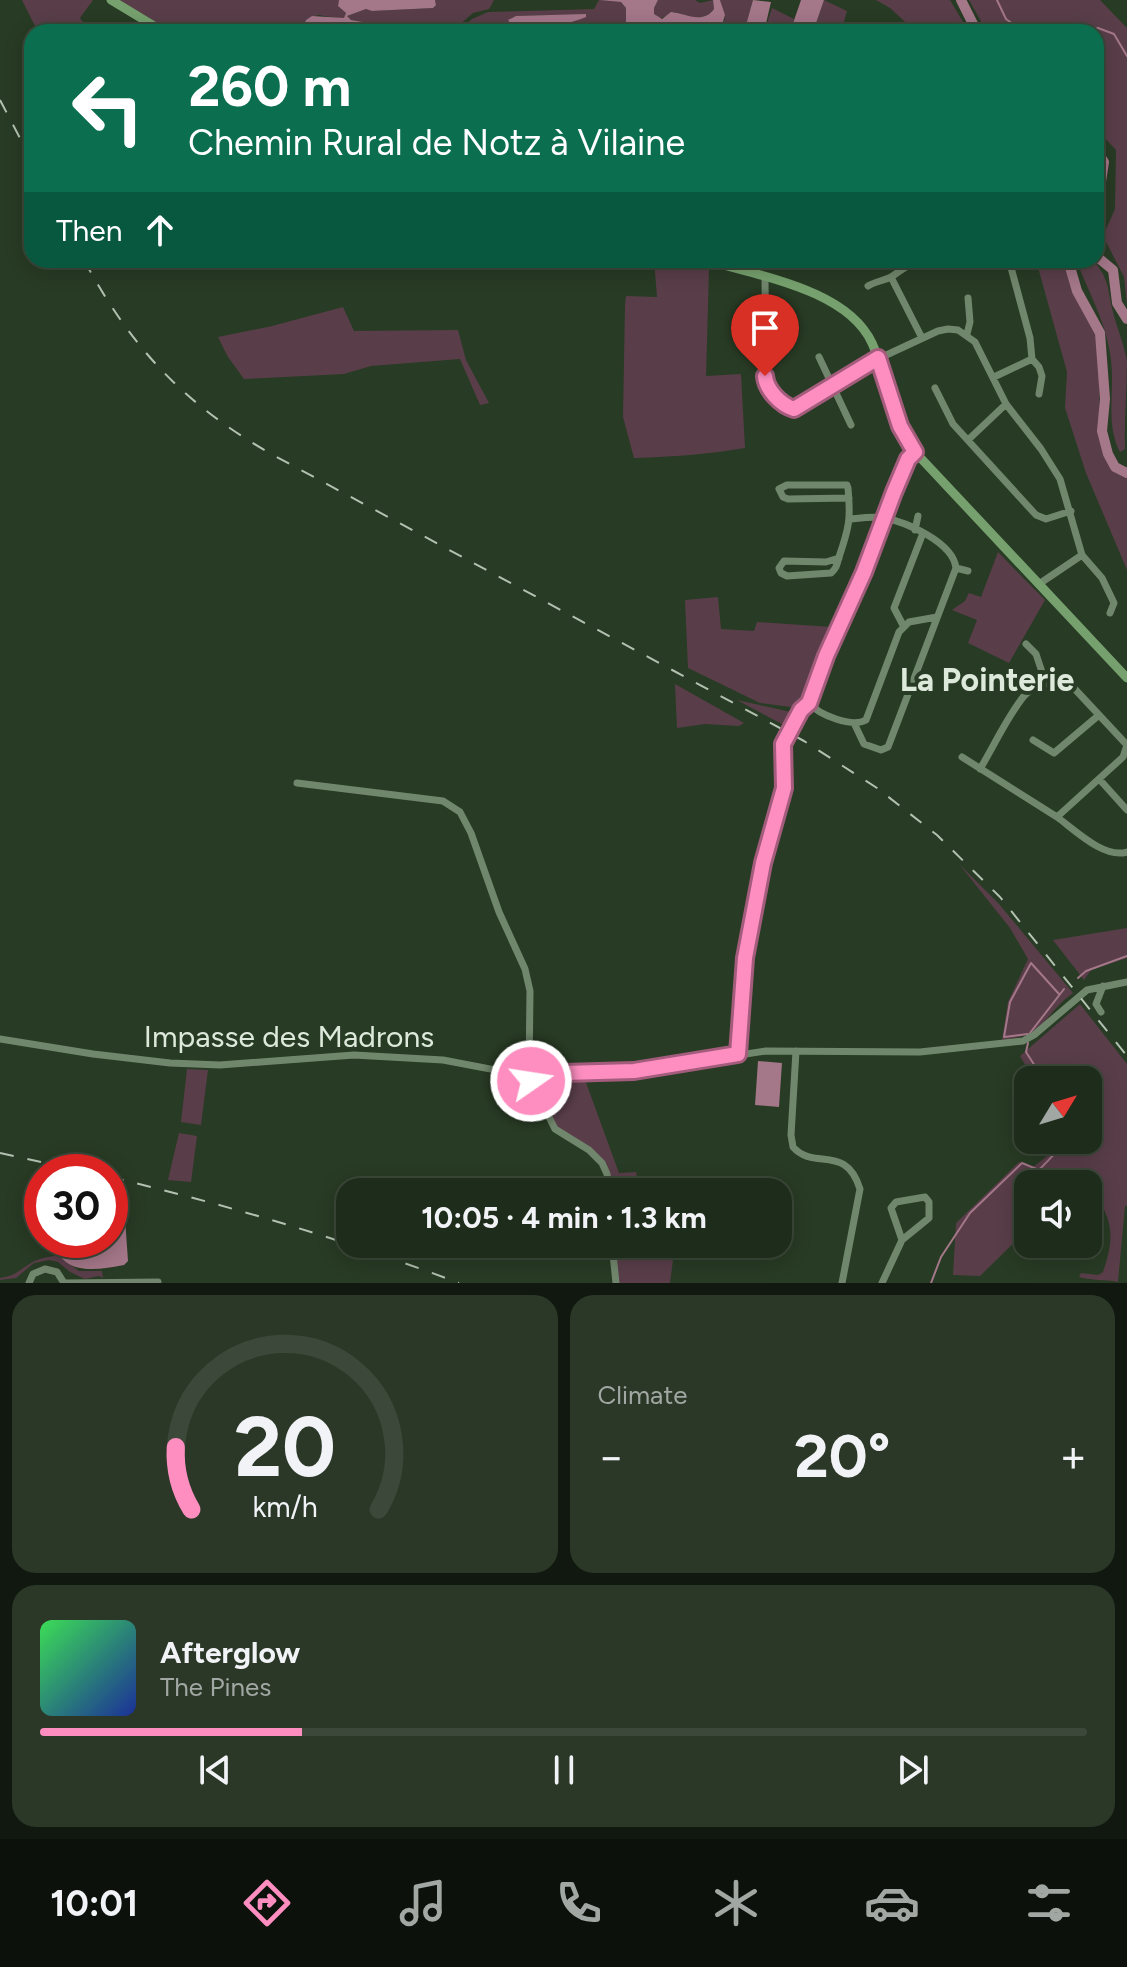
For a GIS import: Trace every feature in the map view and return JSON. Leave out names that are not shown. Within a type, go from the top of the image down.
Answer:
[{"type":"main road","points":[[111,0],[151,24]]},
{"type":"main road","points":[[732,268],[839,304],[864,330],[878,358],[900,426],[915,452],[1127,678]]},
{"type":"street","points":[[868,286],[876,281],[892,279],[902,268]]},
{"type":"street","points":[[1011,268],[1030,338],[1032,359],[1042,376],[1039,394]]},
{"type":"street","points":[[765,278],[766,384],[784,404],[794,409],[878,358],[922,338],[948,329],[967,334],[975,342],[1006,404],[1052,464],[1071,511],[1082,555],[1102,578],[1114,603],[1110,613]]},
{"type":"street","points":[[892,279],[922,338]]},
{"type":"street","points":[[967,334],[970,322],[968,298]]},
{"type":"street","points":[[819,357],[851,425]]},
{"type":"street","points":[[994,377],[1032,359]]},
{"type":"street","points":[[935,388],[948,416],[1036,515],[1046,519],[1071,511]]},
{"type":"street","points":[[968,440],[1006,404]]},
{"type":"street","points":[[738,1054],[745,958],[763,863],[784,788],[782,749],[801,710],[809,703],[904,468],[915,452]]},
{"type":"street","points":[[839,558],[826,562],[784,561],[779,568],[787,576],[825,575],[836,569],[851,519],[849,498],[847,485],[787,485],[779,489],[788,499],[849,498]]},
{"type":"street","points":[[915,530],[918,516]]},
{"type":"street","points":[[851,519],[884,518],[934,538],[955,560],[956,568],[888,747],[881,750],[864,744],[854,723]]},
{"type":"street","points":[[904,627],[894,608],[923,533]]},
{"type":"street","points":[[1039,584],[1082,555]]},
{"type":"street","points":[[956,568],[968,571]]},
{"type":"street","points":[[809,703],[815,710],[861,723],[869,716],[899,632],[909,622],[937,617]]},
{"type":"street","points":[[1026,644],[1036,654],[1046,684]]},
{"type":"street","points":[[980,769],[1025,695],[1046,684],[1067,683],[1127,745],[1123,757],[1057,817]]},
{"type":"street","points":[[1033,740],[1054,753],[1099,715]]},
{"type":"street","points":[[962,757],[1108,852],[1127,852]]},
{"type":"street","points":[[1100,780],[1127,810]]},
{"type":"street","points":[[297,783],[443,801],[460,812],[527,976],[529,1074],[552,1126],[598,1158],[608,1178]]},
{"type":"street","points":[[1101,1012],[1096,1004],[1103,986],[1127,982]]},
{"type":"street","name":"Impasse des Madrons","points":[[0,1039],[170,1063],[263,1063],[354,1055],[424,1058],[508,1073],[634,1071],[738,1054],[920,1052],[1023,1041],[1083,993],[1103,986]]},
{"type":"street","points":[[796,1051],[793,1147],[806,1156],[843,1163],[857,1180],[860,1189],[842,1283]]},
{"type":"street","points":[[882,1283],[902,1240],[929,1218],[929,1202],[925,1197],[896,1202],[891,1208],[902,1240]]},
{"type":"street","points":[[613,1258],[616,1283]]},
{"type":"street","points":[[27,1282],[39,1270],[51,1269],[64,1283],[158,1282]]},
{"type":"shaded area","points":[[22,0],[93,0],[80,18],[84,24],[34,24]]},
{"type":"shaded area","points":[[118,0],[339,0],[338,6],[346,13],[344,19],[318,15],[306,20],[304,24],[158,24]]},
{"type":"shaded area","points":[[339,0],[435,0],[436,5],[433,8],[366,9],[347,16],[351,20],[374,24],[304,24],[312,16],[344,18],[346,13],[338,6]]},
{"type":"shaded area","points":[[435,0],[494,0],[489,9],[473,13],[460,24],[374,24],[351,20],[347,16],[366,9],[433,8]]},
{"type":"shaded area","points":[[599,0],[621,2],[626,8],[626,23],[563,24],[581,19],[566,15],[517,16],[511,18],[512,24],[466,24],[488,12],[594,9]]},
{"type":"shaded area","points":[[599,0],[658,0],[654,14],[662,19],[671,12],[704,16],[714,9],[713,0],[720,0],[725,15],[722,24],[624,24],[626,8],[621,2]]},
{"type":"shaded area","points":[[658,0],[695,0],[700,3],[713,0],[714,9],[701,17],[675,12],[659,19],[654,14]]},
{"type":"shaded area","points":[[720,0],[753,0],[746,24],[723,24],[725,18]]},
{"type":"shaded area","points":[[753,0],[771,2],[766,24],[746,24]]},
{"type":"shaded area","points":[[801,0],[824,0],[816,24],[793,24]]},
{"type":"shaded area","points":[[824,0],[847,11],[843,24],[816,24]]},
{"type":"shaded area","points":[[876,0],[950,0],[964,24],[907,24]]},
{"type":"shaded area","points":[[969,0],[1100,0],[1127,28],[1127,305],[1124,277],[1104,238],[1115,209],[1116,150],[1104,137],[1104,24],[982,24]]},
{"type":"shaded area","points":[[772,8],[794,19],[792,24],[767,24]]},
{"type":"shaded area","points":[[586,14],[586,17],[565,24],[511,24],[508,20],[516,16]]},
{"type":"shaded area","points":[[655,268],[709,270],[706,376],[741,374],[745,448],[634,458],[623,417],[626,296],[657,297]]},
{"type":"shaded area","points":[[1038,268],[1067,268],[1095,330],[1103,443],[1117,474],[1127,475],[1127,570],[1086,473],[1065,408],[1067,372]]},
{"type":"shaded area","points":[[1079,268],[1099,268],[1102,273],[1126,355],[1125,449],[1120,452],[1113,430],[1112,372],[1102,321]]},
{"type":"shaded area","points":[[343,307],[354,331],[458,330],[466,360],[489,403],[480,405],[460,359],[371,366],[344,374],[244,379],[218,337]]},
{"type":"shaded area","points":[[998,552],[1045,600],[1009,663],[968,643],[977,620],[952,610],[965,601],[969,593],[981,597]]},
{"type":"shaded area","points":[[718,597],[721,629],[754,631],[757,622],[832,627],[815,678],[799,708],[760,703],[688,668],[685,600]]},
{"type":"shaded area","points":[[675,684],[744,723],[739,726],[705,724],[677,728]]},
{"type":"shaded area","points":[[737,700],[791,712],[796,714],[789,728]]},
{"type":"shaded area","points":[[959,864],[999,904],[1073,993],[1028,1034],[1002,1040],[1008,1002],[1028,959],[1010,928]]},
{"type":"shaded area","points":[[1127,928],[1127,958],[1091,970],[1084,980],[1053,940]]},
{"type":"shaded area","points":[[1080,1004],[1127,1064],[1127,1206],[1118,1282],[1079,1277],[1081,1273],[1098,1275],[1103,1272],[1110,1246],[1107,1215],[1102,1206],[1102,1170],[1014,1170],[1014,1243],[980,1276],[953,1275],[956,1223],[1019,1162],[1033,1167],[1050,1154],[1102,1154],[1102,1066],[1026,1066],[1020,1056]]},
{"type":"shaded area","points":[[758,1061],[782,1063],[779,1107],[755,1105]]},
{"type":"shaded area","points":[[187,1069],[208,1070],[201,1125],[181,1122]]},
{"type":"shaded area","points":[[535,1077],[584,1077],[619,1173],[636,1172],[637,1178],[607,1178],[603,1161],[559,1130],[534,1081]]},
{"type":"shaded area","points":[[179,1133],[197,1136],[191,1182],[168,1180]]},
{"type":"shaded area","points":[[62,1258],[79,1271],[102,1271],[103,1278],[85,1279],[58,1262],[49,1260],[34,1263],[16,1278],[0,1280],[34,1261]]},
{"type":"shaded area","points":[[62,1258],[128,1258],[128,1261],[124,1265],[92,1269],[81,1268]]},
{"type":"shaded area","points":[[616,1258],[673,1258],[670,1283],[618,1283]]},
{"type":"waterway","points":[[961,0],[973,24]]},
{"type":"waterway","points":[[997,0],[1006,19],[1013,24]]},
{"type":"waterway","points":[[1104,30],[1114,34],[1127,56]]},
{"type":"waterway","points":[[1104,263],[1113,270],[1117,303],[1127,319]]},
{"type":"waterway","points":[[1070,268],[1077,291],[1100,333],[1105,399],[1102,431],[1108,454],[1115,467],[1127,473]]},
{"type":"waterway","points":[[1078,978],[1086,971],[1127,956]]},
{"type":"waterway","points":[[1028,1034],[1004,1037],[1010,1002],[1031,963],[1059,994]]},
{"type":"waterway","points":[[1030,1033],[1064,989]]},
{"type":"waterway","points":[[1028,1043],[1026,1052],[1035,1066]]},
{"type":"waterway","points":[[931,1283],[941,1257],[970,1213],[1022,1163],[1039,1170],[1054,1154]]},
{"type":"railway","points":[[0,100],[24,146]]},
{"type":"railway","points":[[88,268],[121,321],[142,348],[187,395],[242,436],[804,741],[877,788],[937,835],[1000,897],[1127,1056]]},
{"type":"railway","points":[[0,1153],[24,1158]]},
{"type":"railway","points":[[128,1182],[286,1224],[459,1283]]},
{"type":"district","name":"La Pointerie","points":[[987,680]]},
{"type":"route","points":[[531,1081],[529,1074],[634,1071],[738,1054],[745,958],[763,863],[784,788],[783,744],[801,710],[809,703],[894,492],[908,459],[915,452],[900,426],[878,358],[794,409],[775,395],[766,384],[765,376]]}]
